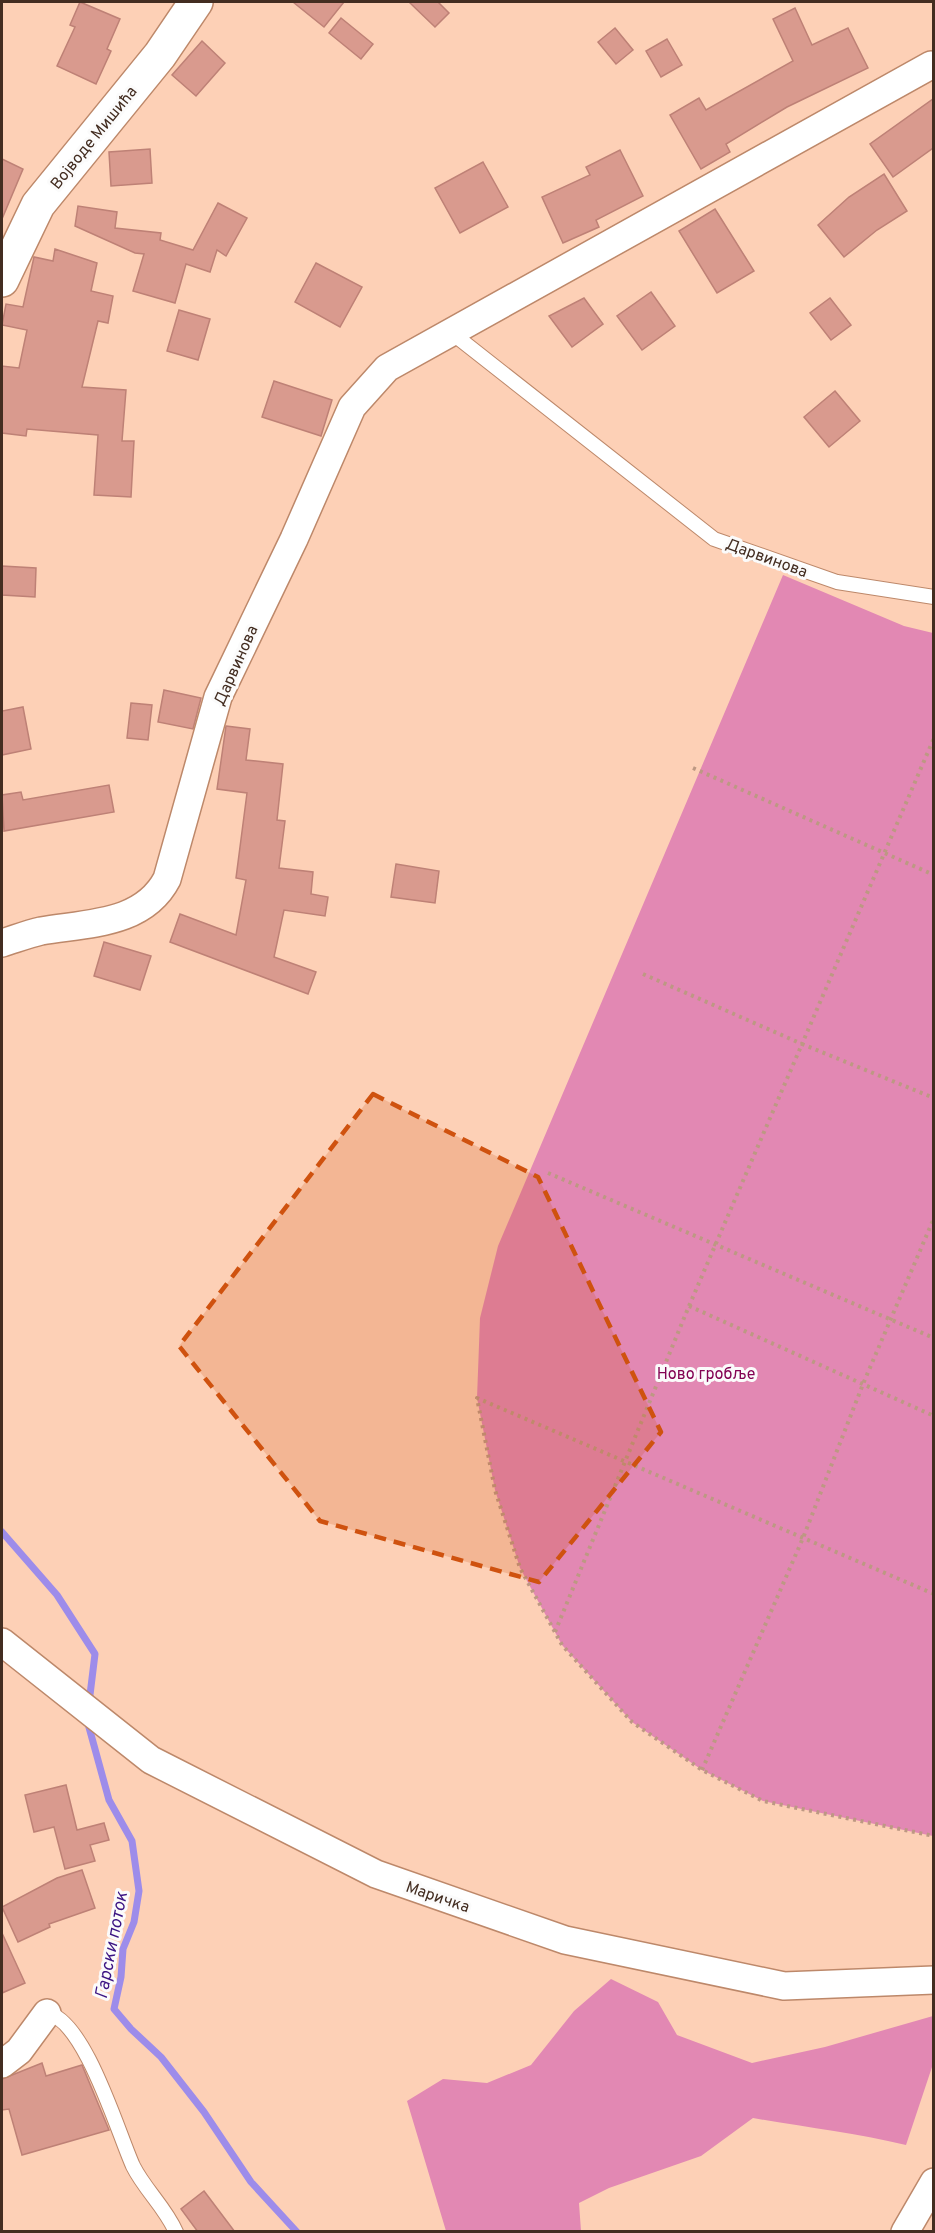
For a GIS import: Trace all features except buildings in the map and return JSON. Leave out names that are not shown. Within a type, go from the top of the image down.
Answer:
[{"type":"street","name":"Војводе Мишића","points":[[2,280],[38,205],[160,55],[196,2]]},
{"type":"street","name":"Дарвинова","points":[[2,943],[39,932],[113,921],[148,904],[160,893],[167,879],[218,698],[352,406],[387,368],[930,65]]},
{"type":"street","name":"Маричка","points":[[2,1642],[151,1760],[375,1874],[565,1940],[784,1986],[933,1980]]},
{"type":"street","points":[[2,2064],[19,2051],[47,2013]]},
{"type":"street","points":[[905,2232],[933,2182]]},
{"type":"lane","name":"Дарвинова","points":[[452,333],[714,538],[837,582],[933,597]]},
{"type":"lane","points":[[47,2013],[63,2020],[84,2052],[115,2116],[134,2168],[176,2232]]},
{"type":"path","points":[[555,1632],[689,1306],[933,738]]},
{"type":"path","points":[[693,768],[933,875]]},
{"type":"path","points":[[644,974],[802,1044],[933,1098]]},
{"type":"path","points":[[548,1173],[933,1338]]},
{"type":"path","points":[[702,1770],[803,1538],[863,1384],[933,1218]]},
{"type":"path","points":[[689,1306],[933,1416]]},
{"type":"path","points":[[933,1594],[477,1398],[495,1490],[516,1557],[562,1645],[632,1722],[702,1770],[763,1801],[933,1836]]},
{"type":"highlighted area","points":[[373,1094],[538,1177],[661,1432],[539,1582],[320,1521],[179,1346]]},
{"type":"green space","name":"Ново гробље","points":[[783,575],[904,626],[933,633],[933,1836],[763,1801],[702,1770],[632,1722],[562,1645],[520,1568],[495,1490],[477,1398],[480,1318],[498,1246]]},
{"type":"green space","points":[[611,1979],[658,2002],[677,2035],[752,2063],[825,2047],[933,2016],[933,2064],[906,2145],[753,2118],[701,2156],[609,2188],[579,2203],[581,2231],[446,2231],[407,2101],[443,2079],[487,2083],[531,2065],[574,2011]]},
{"type":"waterway","name":"Гарски поток","points":[[2,1532],[57,1595],[95,1654],[89,1703]]},
{"type":"waterway","name":"Гарски поток","points":[[87,1720],[109,1800],[132,1841],[139,1891],[134,1922],[123,1949],[121,1977],[114,2009],[131,2029],[161,2057],[204,2112],[251,2182],[297,2232]]}]
